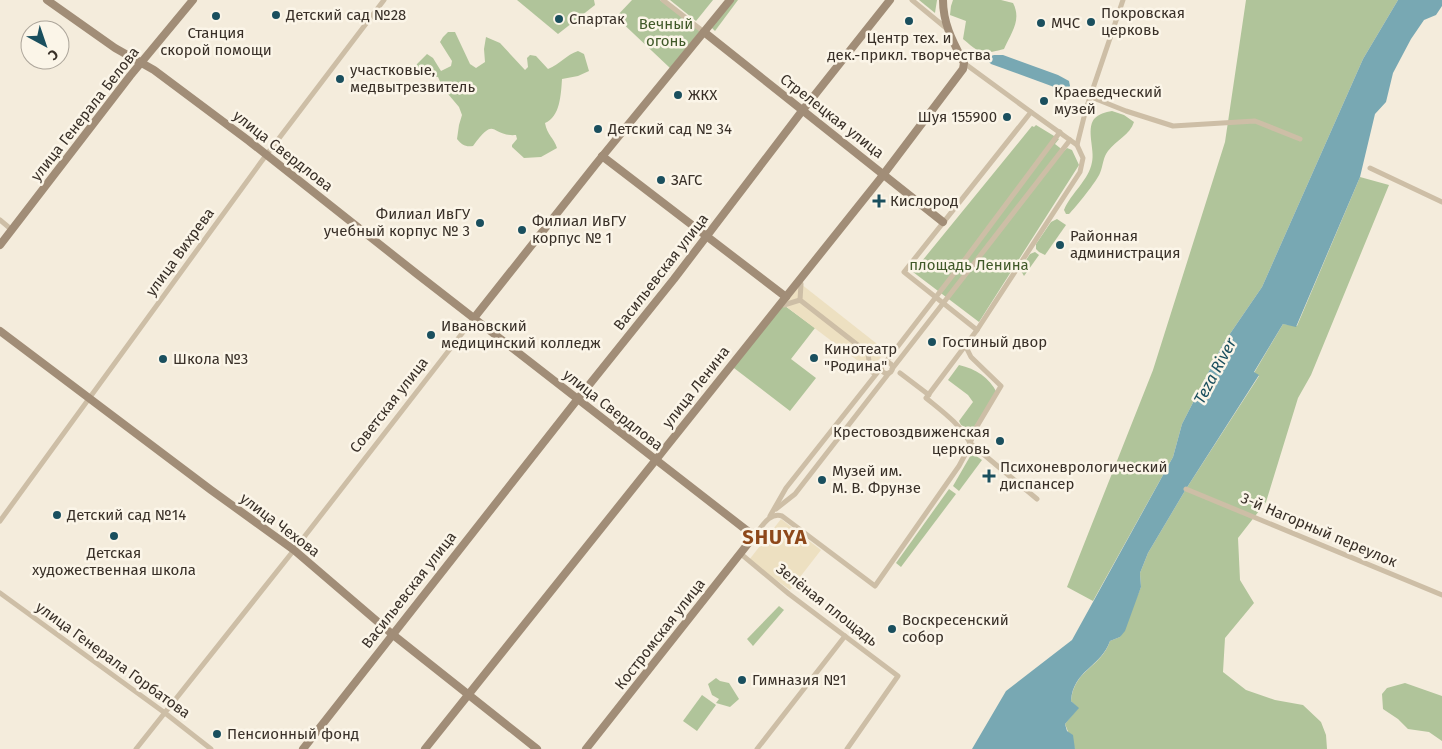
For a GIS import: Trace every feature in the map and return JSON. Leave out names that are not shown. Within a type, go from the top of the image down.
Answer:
[{"type":"street","name":"улица Свердлова","points":[[47,0],[115,48],[154,70],[266,154],[754,536]]},
{"type":"street","name":"улица Генерала Белова","points":[[0,245],[193,0]]},
{"type":"street","name":"улица Вихрева","points":[[0,521],[266,154],[384,0]]},
{"type":"street","points":[[663,0],[704,32]]},
{"type":"street","name":"Советская улица","points":[[136,749],[602,156],[730,0]]},
{"type":"street","name":"Васильевская улица","points":[[303,749],[707,236],[802,111],[890,0]]},
{"type":"street","points":[[912,0],[946,28]]},
{"type":"street","points":[[928,397],[966,347],[1080,172],[1083,158],[1077,145],[964,63],[946,28],[942,0]]},
{"type":"street","points":[[1077,145],[1090,97],[1123,0]]},
{"type":"street","name":"Стрелецкая улица","points":[[704,32],[944,222]]},
{"type":"street","name":"улица Ленина","points":[[425,749],[785,301],[963,69],[964,63]]},
{"type":"street","points":[[1090,97],[1173,126],[1255,121],[1300,139]]},
{"type":"street","points":[[977,330],[904,272],[1031,112]]},
{"type":"street","points":[[754,536],[775,510],[786,488],[936,297],[1060,132]]},
{"type":"street","points":[[775,510],[795,494],[1070,140]]},
{"type":"street","points":[[602,156],[707,236],[785,301],[800,300],[868,353],[886,351],[891,355]]},
{"type":"street","points":[[1370,168],[1442,202]]},
{"type":"street","points":[[0,220],[12,230]]},
{"type":"street","points":[[800,300],[801,284]]},
{"type":"street","name":"улица Чехова","points":[[0,331],[210,490],[294,550],[392,634],[537,749]]},
{"type":"street","points":[[769,518],[777,515],[782,516],[875,586],[959,466],[976,428],[1001,386],[971,357],[966,347]]},
{"type":"street","points":[[868,353],[870,370],[875,374]]},
{"type":"street","points":[[885,363],[890,364],[891,371]]},
{"type":"street","points":[[881,368],[883,373],[891,371]]},
{"type":"street","points":[[900,373],[958,424],[970,443],[1037,499]]},
{"type":"street","name":"3-й Нагорный переулок","points":[[1186,489],[1442,595]]},
{"type":"street","name":"Костромская улица","points":[[586,749],[754,536]]},
{"type":"street","name":"Зелёная площадь","points":[[741,554],[789,594],[898,676],[847,749]]},
{"type":"street","name":"улица Генерала Горбатова","points":[[0,593],[165,713],[211,749]]},
{"type":"street","points":[[757,749],[846,636]]},
{"type":"green space","name":"Спартак","points":[[517,0],[594,0],[595,5],[558,34]]},
{"type":"green space","name":"Вечный огонь","points":[[632,0],[660,0],[700,31],[670,68],[616,17]]},
{"type":"green space","points":[[670,0],[713,0],[696,21]]},
{"type":"green space","points":[[733,0],[738,0],[715,31],[711,27]]},
{"type":"green space","points":[[919,0],[937,0],[935,13]]},
{"type":"green space","points":[[953,0],[1001,0],[1013,3],[1016,21],[1004,49],[982,52],[963,39],[966,21],[950,15]]},
{"type":"green space","points":[[1246,0],[1398,0],[1363,59],[1262,287],[1223,344],[1182,424],[1173,457],[1093,601],[1067,587],[1153,370],[1225,142]]},
{"type":"green space","points":[[448,32],[455,32],[470,64],[476,68],[485,62],[484,49],[486,37],[500,43],[525,70],[528,67],[527,58],[530,55],[536,56],[548,69],[578,51],[584,54],[589,71],[578,76],[562,79],[557,111],[545,123],[547,131],[557,148],[541,157],[524,158],[512,147],[517,139],[516,135],[507,135],[493,129],[486,131],[473,146],[466,146],[457,139],[462,115],[459,107],[443,88],[438,77],[424,76],[414,71],[417,64],[427,54],[433,58],[441,71],[451,66],[452,61],[440,42]]},
{"type":"green space","points":[[1112,111],[1124,115],[1134,122],[1132,127],[1108,151],[1095,182],[1072,211],[1066,214],[1064,210],[1067,204],[1084,181],[1090,169],[1093,157],[1091,129],[1094,119]]},
{"type":"green space","name":"площадь Ленина","points":[[1036,125],[1059,139],[1055,144],[1064,151],[1067,148],[1072,150],[1079,165],[979,322],[913,272],[1032,126]]},
{"type":"green space","points":[[1360,177],[1389,185],[1311,375],[1298,398],[1266,502],[1238,538],[1240,580],[1254,603],[1225,638],[1223,672],[1246,690],[1275,700],[1303,705],[1321,722],[1326,735],[1327,749],[1075,749],[1065,724],[1078,708],[1071,701],[1073,690],[1082,675],[1101,657],[1110,641],[1120,637],[1141,587],[1140,573],[1148,553],[1186,489],[1259,376],[1254,373],[1283,324],[1297,326]]},
{"type":"green space","points":[[1057,219],[1066,225],[1045,255],[1036,249],[1036,244],[1051,222]]},
{"type":"green space","points":[[1035,252],[1039,255],[1024,276],[1020,269],[1030,254]]},
{"type":"green space","points":[[781,303],[815,328],[791,359],[816,378],[790,411],[730,365]]},
{"type":"green space","points":[[959,365],[981,374],[990,382],[997,393],[974,427],[969,429],[961,425],[959,421],[973,402],[968,395],[948,380]]},
{"type":"green space","points":[[972,453],[982,460],[959,491],[953,486]]},
{"type":"green space","points":[[949,489],[956,494],[901,567],[896,563]]},
{"type":"green space","points":[[779,606],[784,610],[753,646],[747,639]]},
{"type":"green space","points":[[716,678],[729,683],[739,699],[730,707],[716,703],[719,699],[712,695],[708,684]]},
{"type":"green space","points":[[1405,683],[1442,696],[1442,741],[1429,732],[1408,729],[1398,719],[1383,709],[1382,694],[1387,688]]},
{"type":"green space","points":[[702,695],[716,705],[697,731],[683,721]]},
{"type":"shaded area","points":[[801,284],[886,351],[870,370],[784,305]]},
{"type":"shaded area","points":[[781,519],[821,550],[790,590],[749,560]]},
{"type":"water","name":"Teza River","points":[[1398,0],[1442,0],[1442,6],[1436,15],[1424,20],[1411,39],[1393,73],[1386,102],[1375,114],[1360,177],[1296,327],[1283,324],[1254,372],[1259,375],[1186,489],[1148,553],[1140,573],[1141,587],[1125,631],[1120,637],[1110,641],[1106,650],[1077,682],[1071,701],[1079,708],[1065,724],[1067,731],[1073,735],[1075,749],[972,749],[1006,691],[1072,640],[1173,457],[1182,424],[1223,344],[1262,287],[1363,59]]},
{"type":"water","points":[[1003,55],[1058,75],[1069,81],[1070,86],[1065,91],[991,64],[988,61],[988,57]]},
{"type":"place","name":"Детский сад №28","points":[[276,15]]},
{"type":"place","name":"Станция скорой помощи","points":[[216,16]]},
{"type":"place","name":"Спартак","points":[[559,19]]},
{"type":"place","name":"Центр тех. и дек.-прикл. творчества","points":[[909,21]]},
{"type":"place","name":"Покровская церковь","points":[[1091,22]]},
{"type":"place","name":"МЧС","points":[[1041,23]]},
{"type":"place","name":"участковые, медвытрезвитель","points":[[340,79]]},
{"type":"place","name":"ЖКХ","points":[[678,95]]},
{"type":"place","name":"Краеведческий музей","points":[[1044,101]]},
{"type":"place","name":"Шуя 155900","points":[[1007,117]]},
{"type":"place","name":"Детский сад № 34","points":[[598,129]]},
{"type":"place","name":"ЗАГС","points":[[661,180]]},
{"type":"place","name":"Кислород","points":[[879,201]]},
{"type":"place","name":"Филиал ИвГУ учебный корпус № 3","points":[[480,223]]},
{"type":"place","name":"Филиал ИвГУ корпус № 1","points":[[522,230]]},
{"type":"place","name":"Районная администрация","points":[[1060,245]]},
{"type":"place","name":"Ивановский медицинский колледж","points":[[431,335]]},
{"type":"place","name":"Гостиный двор","points":[[932,342]]},
{"type":"place","name":"Кинотеатр \"Родина\"","points":[[814,358]]},
{"type":"place","name":"Школа №3","points":[[163,359]]},
{"type":"place","name":"Крестовоздвиженская церковь","points":[[1000,441]]},
{"type":"place","name":"Психоневрологический диспансер","points":[[989,476]]},
{"type":"place","name":"Музей им. М. В. Фрунзе","points":[[822,480]]},
{"type":"place","name":"Детский сад №14","points":[[57,515]]},
{"type":"place","name":"Детская художественная школа","points":[[114,536]]},
{"type":"place","name":"Воскресенский собор","points":[[892,629]]},
{"type":"place","name":"Гимназия №1","points":[[742,680]]},
{"type":"place","name":"Пенсионный фонд","points":[[217,734]]},
{"type":"district","name":"SHUYA","points":[[775,537]]}]
